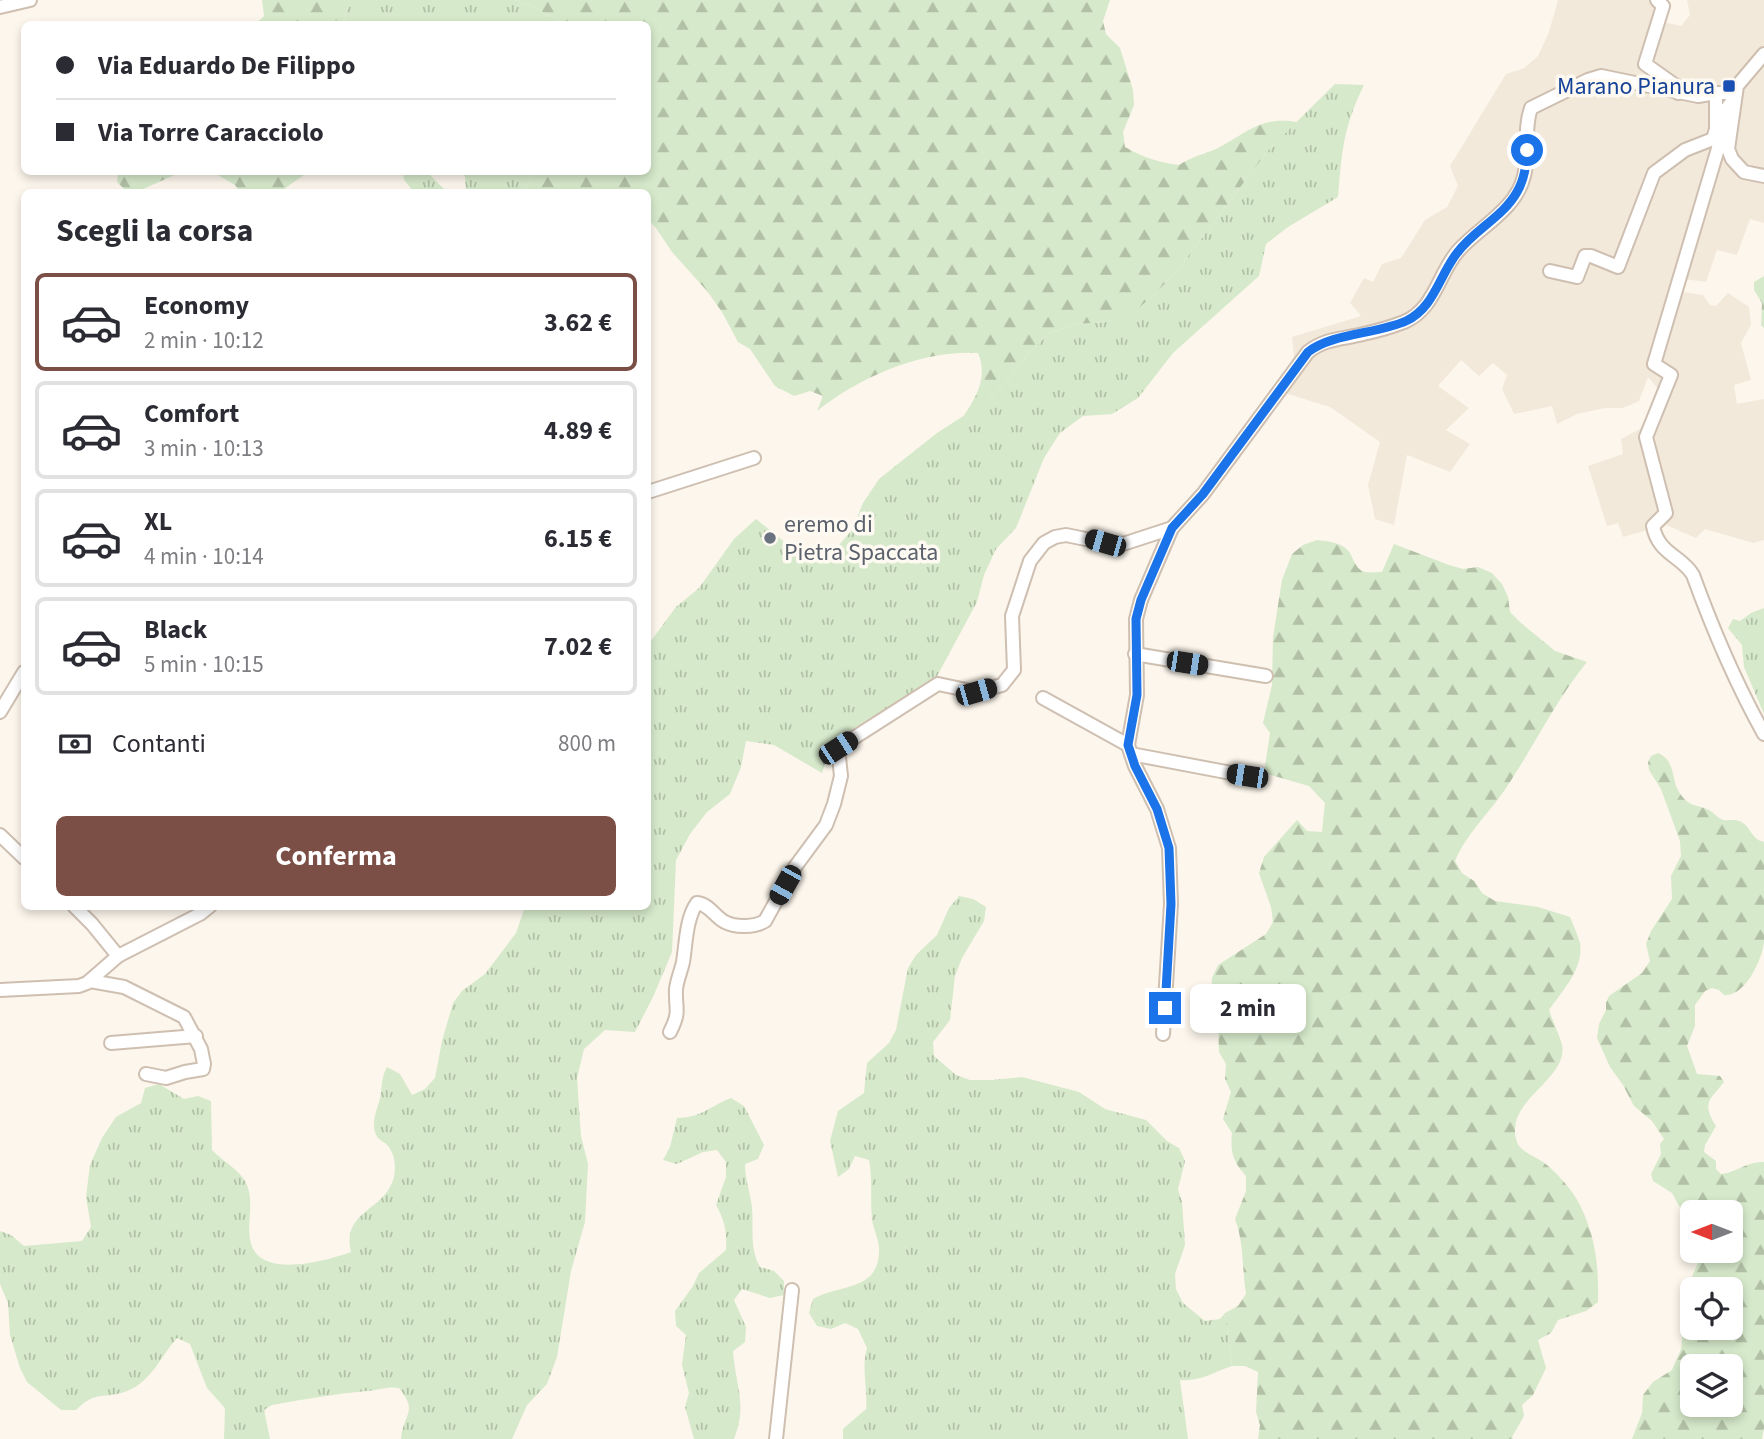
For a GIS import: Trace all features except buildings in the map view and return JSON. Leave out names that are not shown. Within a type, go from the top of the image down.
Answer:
[{"type":"street","points":[[0,7],[30,0]]},
{"type":"street","points":[[1657,0],[1663,6],[1645,64],[1676,86],[1678,93]]},
{"type":"street","points":[[1764,54],[1746,73],[1727,108],[1717,152],[1654,364],[1671,375],[1646,437],[1666,513],[1653,526],[1654,534],[1673,558],[1688,567],[1693,575],[1726,658],[1764,734]]},
{"type":"street","points":[[1163,1034],[1171,904],[1169,848],[1157,809],[1129,749],[1137,695],[1136,619],[1141,600],[1172,528],[1203,494],[1308,352],[1323,342],[1364,334],[1405,321],[1420,313],[1430,301],[1457,253],[1509,205],[1517,192],[1524,177],[1527,119],[1531,108],[1601,76],[1678,93],[1734,96]]},
{"type":"street","points":[[1550,271],[1577,277],[1585,256],[1618,267],[1654,173],[1685,150],[1713,139],[1716,130],[1716,93]]},
{"type":"street","points":[[1734,96],[1728,149],[1732,159],[1744,172],[1764,176]]},
{"type":"street","points":[[651,491],[754,458]]},
{"type":"street","points":[[670,1032],[678,1016],[676,988],[693,909],[697,903],[703,903],[727,923],[746,926],[760,925],[765,921],[795,867],[826,824],[841,776],[838,748],[938,684],[976,692],[1002,685],[1014,670],[1013,615],[1030,561],[1044,543],[1066,535],[1123,544],[1172,528]]},
{"type":"street","points":[[1135,654],[1266,676]]},
{"type":"street","points":[[0,712],[21,678]]},
{"type":"street","points":[[1043,698],[1129,749],[1247,776]]},
{"type":"street","points":[[0,835],[21,855]]},
{"type":"street","points":[[78,910],[118,956]]},
{"type":"street","points":[[0,990],[79,986],[90,981],[118,956],[205,910]]},
{"type":"street","points":[[90,981],[124,986],[180,1014],[188,1022],[203,1055],[203,1069],[170,1078],[146,1074]]},
{"type":"street","points":[[111,1043],[196,1036]]},
{"type":"street","points":[[776,1439],[792,1290]]},
{"type":"shaded area","points":[[1558,0],[1666,0],[1668,2],[1663,22],[1681,26],[1690,15],[1687,0],[1764,0],[1764,223],[1750,219],[1737,255],[1717,250],[1706,282],[1684,279],[1683,292],[1703,295],[1710,305],[1716,306],[1728,293],[1749,307],[1751,325],[1741,343],[1751,380],[1734,385],[1737,404],[1764,399],[1764,540],[1753,543],[1705,529],[1696,538],[1666,525],[1623,537],[1618,523],[1607,526],[1588,466],[1623,454],[1621,439],[1647,425],[1659,390],[1648,377],[1639,401],[1623,408],[1605,408],[1577,414],[1557,424],[1552,406],[1514,414],[1502,389],[1507,375],[1493,363],[1479,376],[1461,360],[1438,386],[1469,408],[1446,430],[1470,444],[1450,472],[1407,455],[1394,525],[1375,519],[1368,485],[1380,442],[1330,407],[1275,390],[1294,356],[1292,337],[1361,316],[1350,303],[1364,278],[1373,282],[1382,264],[1401,258],[1425,220],[1447,207],[1458,186],[1450,166],[1506,74],[1524,68],[1538,56],[1549,32]]},
{"type":"green space","points":[[262,0],[350,0],[344,21],[259,21],[264,16]]},
{"type":"green space","points":[[350,0],[515,0],[560,21],[344,21]]},
{"type":"green space","points":[[515,0],[1110,0],[1103,21],[1106,34],[1120,48],[1133,90],[1134,105],[1123,132],[1125,147],[1151,159],[1179,165],[1265,123],[1297,122],[1270,148],[1179,268],[1157,292],[1133,313],[1106,322],[1077,324],[1049,333],[988,400],[963,417],[980,386],[982,370],[978,353],[935,356],[892,368],[852,387],[817,411],[823,396],[810,391],[794,396],[775,386],[750,349],[738,342],[707,291],[672,252],[651,222],[651,189],[525,189],[532,175],[651,175],[651,21],[560,21]]},
{"type":"green space","points":[[1335,84],[1364,85],[1345,140],[1338,197],[1288,227],[1266,244],[1259,276],[1173,353],[1138,398],[1112,414],[1083,416],[1060,433],[1044,458],[1016,528],[996,549],[984,575],[977,602],[936,678],[833,741],[822,773],[774,745],[746,741],[741,767],[730,794],[707,812],[690,834],[676,860],[672,952],[653,997],[635,1032],[605,1030],[584,1049],[577,1078],[581,1136],[588,1164],[585,1222],[571,1271],[557,1357],[547,1384],[527,1405],[512,1439],[401,1439],[409,1408],[399,1388],[391,1387],[272,1405],[264,1410],[270,1439],[224,1439],[225,1408],[207,1388],[190,1344],[177,1338],[149,1375],[135,1387],[119,1394],[95,1397],[76,1410],[61,1410],[27,1382],[10,1335],[8,1303],[0,1284],[0,1231],[11,1235],[24,1246],[82,1241],[91,1227],[86,1197],[90,1165],[102,1138],[116,1117],[141,1103],[145,1088],[159,1084],[184,1099],[198,1096],[211,1101],[212,1150],[236,1171],[247,1185],[250,1198],[250,1239],[255,1252],[265,1260],[293,1265],[325,1260],[351,1252],[352,1227],[382,1198],[394,1177],[392,1153],[377,1137],[374,1129],[387,1067],[400,1074],[412,1095],[425,1089],[435,1078],[453,1003],[462,991],[485,974],[516,933],[524,910],[651,910],[651,641],[676,607],[699,588],[734,539],[756,519],[798,553],[832,553],[852,530],[863,503],[879,479],[937,433],[988,400],[1049,333],[1077,324],[1106,322],[1133,312],[1157,292],[1179,268],[1270,148]]},
{"type":"green space","points":[[118,175],[174,175],[143,189],[124,189],[117,182]]},
{"type":"green space","points":[[218,175],[304,175],[284,189],[238,189]]},
{"type":"green space","points":[[403,175],[430,175],[444,189],[412,189]]},
{"type":"green space","points":[[464,175],[532,175],[525,189],[466,189]]},
{"type":"green space","points":[[1764,276],[1764,328],[1761,325],[1762,303],[1754,290],[1754,282]]},
{"type":"green space","points":[[1317,540],[1344,547],[1358,568],[1365,572],[1382,572],[1394,544],[1449,565],[1463,569],[1478,567],[1492,573],[1502,584],[1508,597],[1510,612],[1521,623],[1555,651],[1587,662],[1555,707],[1508,785],[1466,841],[1455,861],[1462,873],[1474,881],[1482,893],[1495,901],[1538,907],[1570,917],[1580,943],[1579,962],[1575,971],[1549,1010],[1562,1045],[1562,1056],[1557,1067],[1522,1108],[1515,1132],[1520,1147],[1556,1173],[1573,1193],[1582,1210],[1592,1235],[1598,1274],[1598,1302],[1586,1311],[1558,1320],[1551,1333],[1538,1340],[1546,1368],[1533,1395],[1522,1405],[1524,1416],[1513,1439],[1258,1439],[1258,1372],[1245,1366],[1232,1366],[1225,1313],[1238,1306],[1246,1294],[1235,1219],[1246,1191],[1246,1176],[1235,1161],[1232,1133],[1223,1119],[1231,1092],[1225,1079],[1226,1064],[1219,1052],[1218,1022],[1211,1008],[1212,978],[1218,965],[1266,934],[1273,922],[1271,907],[1259,873],[1264,857],[1297,820],[1307,831],[1322,832],[1325,803],[1309,786],[1264,773],[1270,733],[1263,723],[1272,685],[1273,637],[1282,580],[1292,554],[1303,545]]},
{"type":"green space","points":[[1764,608],[1764,714],[1744,667],[1742,645],[1728,628],[1733,619],[1740,621]]},
{"type":"green space","points":[[1658,753],[1664,757],[1671,766],[1678,790],[1688,802],[1709,810],[1723,820],[1743,823],[1756,838],[1764,842],[1764,942],[1760,958],[1751,976],[1739,990],[1724,995],[1712,988],[1705,991],[1695,1005],[1695,1026],[1687,1046],[1697,1074],[1720,1076],[1724,1082],[1709,1102],[1709,1112],[1716,1126],[1704,1152],[1716,1161],[1716,1169],[1721,1174],[1764,1162],[1762,1439],[1632,1439],[1642,1413],[1643,1395],[1653,1382],[1672,1370],[1682,1340],[1743,1340],[1743,1277],[1692,1277],[1697,1264],[1743,1264],[1743,1200],[1680,1200],[1680,1207],[1672,1193],[1653,1181],[1651,1174],[1661,1154],[1660,1144],[1664,1139],[1652,1121],[1634,1106],[1610,1067],[1597,1038],[1609,996],[1642,973],[1650,961],[1646,944],[1651,931],[1672,899],[1671,876],[1681,856],[1680,841],[1648,762],[1651,756]]},
{"type":"green space","points":[[959,896],[973,899],[986,907],[984,921],[962,958],[955,976],[950,1020],[933,1042],[934,1056],[956,1075],[970,1080],[1022,1077],[1079,1092],[1105,1109],[1146,1120],[1167,1141],[1179,1148],[1185,1161],[1178,1189],[1182,1202],[1185,1245],[1175,1274],[1176,1289],[1183,1303],[1205,1321],[1220,1319],[1225,1313],[1232,1366],[1200,1378],[1180,1380],[1188,1439],[843,1439],[843,1429],[866,1409],[867,1348],[858,1329],[845,1323],[831,1329],[817,1326],[809,1313],[813,1299],[857,1284],[869,1277],[877,1266],[879,1248],[872,1220],[869,1160],[855,1156],[849,1169],[838,1177],[830,1141],[838,1111],[864,1093],[867,1063],[889,1043],[896,1030],[908,968],[916,955],[937,935],[949,908]]},
{"type":"green space","points":[[731,1098],[744,1106],[764,1145],[758,1159],[745,1164],[752,1207],[753,1245],[760,1267],[774,1271],[784,1281],[784,1295],[770,1298],[742,1289],[734,1300],[746,1327],[745,1342],[733,1351],[740,1405],[738,1427],[734,1439],[694,1439],[685,1407],[689,1393],[682,1365],[686,1335],[676,1326],[675,1311],[699,1273],[726,1250],[725,1227],[716,1205],[726,1177],[726,1162],[717,1150],[703,1152],[677,1164],[663,1160],[670,1147],[677,1118],[699,1114]]},
{"type":"place","name":"Marano Pianura","points":[[1729,86]]},
{"type":"place","name":"eremo di Pietra Spaccata","points":[[770,538]]},
{"type":"route","points":[[1165,1008],[1171,904],[1169,848],[1157,809],[1135,766],[1128,745],[1137,695],[1136,619],[1141,600],[1167,545],[1172,528],[1203,494],[1286,386],[1308,352],[1323,342],[1364,334],[1405,321],[1420,313],[1430,301],[1457,253],[1509,205],[1524,177],[1527,150]]}]
